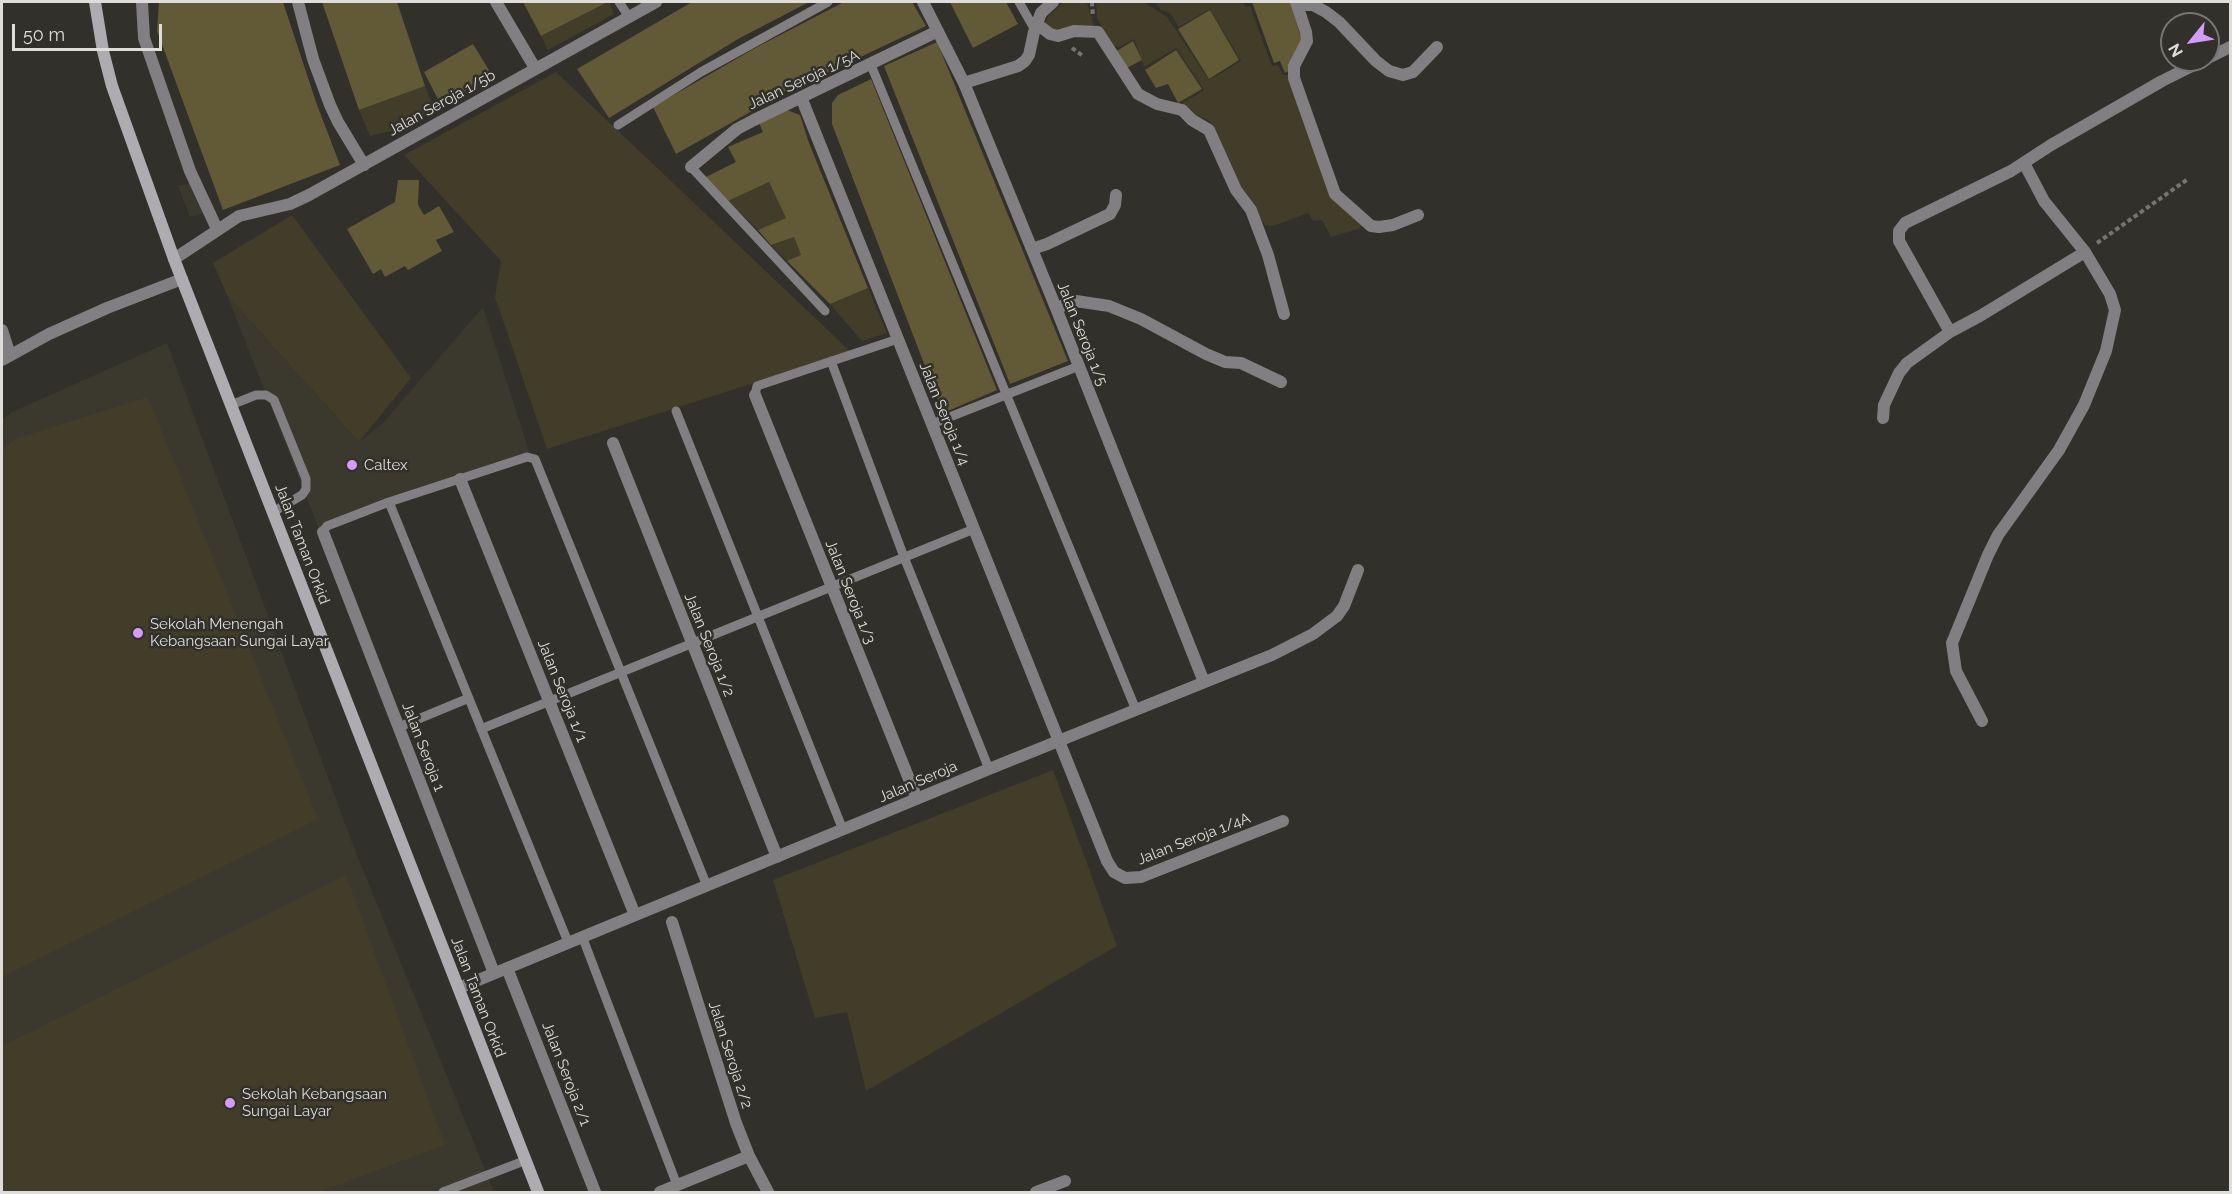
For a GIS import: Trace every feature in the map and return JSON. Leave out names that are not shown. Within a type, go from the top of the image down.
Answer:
[{"type":"main road","name":"Jalan Taman Orkid","points":[[95,2],[103,51],[112,86],[174,259],[538,1192]]},
{"type":"street","points":[[142,2],[144,38],[190,171],[217,229]]},
{"type":"street","points":[[298,2],[313,59],[330,105],[364,165]]},
{"type":"street","points":[[496,2],[535,68]]},
{"type":"street","name":"Jalan Seroja 1/5b","points":[[174,259],[239,216],[299,200],[656,2]]},
{"type":"street","name":"Jalan Seroja 1/5","points":[[923,2],[964,83],[1204,682]]},
{"type":"street","points":[[964,83],[1025,62],[1041,13],[1053,2]]},
{"type":"street","points":[[1418,215],[1393,225],[1371,226],[1335,194],[1294,78],[1294,66],[1306,41],[1306,32],[1296,3],[1313,5],[1326,12],[1389,71],[1403,75],[1413,72],[1437,47]]},
{"type":"street","points":[[1036,27],[1058,36],[1074,31],[1098,32],[1138,94],[1157,104],[1182,110],[1192,120],[1209,130],[1236,190],[1251,210],[1268,255],[1284,314]]},
{"type":"street","name":"Jalan Seroja 1/5A","points":[[691,168],[737,129],[938,31]]},
{"type":"street","points":[[1950,332],[1899,241],[1899,231],[1905,224],[2024,163],[2141,92],[2180,72]]},
{"type":"street","name":"Jalan Seroja 1/4","points":[[801,98],[1059,741]]},
{"type":"street","points":[[1982,721],[1956,670],[1952,643],[1998,535],[2075,424],[2106,351],[2115,310],[2114,302],[2085,252],[2044,201],[2024,163]]},
{"type":"street","points":[[1032,249],[1110,214],[1115,205],[1116,195]]},
{"type":"street","points":[[1883,418],[1884,405],[1899,373],[1907,363],[1950,332],[2085,252]]},
{"type":"street","points":[[2,330],[6,357],[107,308],[182,279]]},
{"type":"street","points":[[1056,308],[1076,301],[1109,306],[1206,354],[1225,362],[1241,363],[1281,382]]},
{"type":"street","name":"Jalan Seroja 1/3","points":[[755,395],[917,799]]},
{"type":"street","name":"Jalan Seroja 1/2","points":[[613,443],[777,857]]},
{"type":"street","name":"Jalan Seroja 1/1","points":[[460,479],[635,915]]},
{"type":"street","name":"Jalan Seroja 1","points":[[323,531],[494,973]]},
{"type":"street","name":"Jalan Seroja","points":[[459,988],[1272,655],[1313,634],[1330,622],[1344,606],[1358,570]]},
{"type":"street","name":"Jalan Seroja 1/4A","points":[[1059,741],[1107,861],[1114,872],[1125,878],[1141,877],[1283,821]]},
{"type":"street","name":"Jalan Seroja 2/2","points":[[672,922],[714,1058],[749,1156],[768,1192]]},
{"type":"street","name":"Jalan Seroja 2/1","points":[[507,968],[595,1192]]},
{"type":"street","points":[[663,1192],[749,1156]]},
{"type":"street","points":[[1036,1192],[1065,1181]]},
{"type":"lane","points":[[619,2],[629,17]]},
{"type":"lane","points":[[618,124],[701,72],[828,2]]},
{"type":"lane","points":[[1019,2],[1036,27]]},
{"type":"lane","points":[[871,65],[1136,710]]},
{"type":"lane","points":[[691,168],[825,311]]},
{"type":"lane","points":[[755,395],[757,386],[898,339]]},
{"type":"lane","points":[[831,361],[904,557],[989,769]]},
{"type":"lane","points":[[932,424],[1078,366]]},
{"type":"lane","points":[[231,405],[256,395],[266,395],[274,400],[306,479],[306,489],[302,495],[273,512]]},
{"type":"lane","points":[[676,411],[843,830]]},
{"type":"lane","points":[[323,531],[327,526],[389,502],[527,457],[535,459],[707,886]]},
{"type":"lane","points":[[389,502],[568,942]]},
{"type":"lane","points":[[481,729],[974,529]]},
{"type":"lane","points":[[399,727],[469,698]]},
{"type":"lane","points":[[582,936],[677,1185]]},
{"type":"lane","points":[[443,1192],[524,1161]]},
{"type":"path","points":[[2085,252],[2188,179]]},
{"type":"shaded area","points":[[609,2],[614,14],[548,50],[541,36]]},
{"type":"shaded area","points":[[1064,2],[1087,2],[1095,29],[1053,31],[1045,24],[1048,17]]},
{"type":"shaded area","points":[[1096,2],[1144,2],[1167,17],[1209,80],[1241,61],[1210,9],[1179,27],[1170,13],[1161,10],[1155,2],[1243,2],[1246,7],[1250,6],[1272,66],[1278,65],[1283,75],[1289,75],[1345,211],[1362,226],[1331,237],[1322,220],[1313,221],[1308,213],[1273,226],[1265,225],[1241,193],[1210,121],[1191,113],[1181,104],[1204,90],[1176,48],[1144,67],[1134,39],[1119,47],[1112,46],[1097,18]]},
{"type":"shaded area","points":[[556,72],[851,352],[547,449],[495,297],[501,261],[404,155]]},
{"type":"shaded area","points":[[425,86],[435,112],[408,127],[370,136],[359,110]]},
{"type":"shaded area","points":[[769,182],[786,218],[758,230],[728,201]]},
{"type":"shaded area","points":[[190,183],[203,213],[190,217],[178,186]]},
{"type":"shaded area","points":[[292,215],[411,378],[359,442],[227,295],[213,263]]},
{"type":"shaded area","points":[[794,237],[801,255],[787,261],[771,245]]},
{"type":"shaded area","points":[[868,288],[887,333],[862,341],[830,304]]},
{"type":"shaded area","points":[[227,295],[359,442],[382,424],[483,307],[530,454],[410,494],[321,534]]},
{"type":"shaded area","points":[[167,343],[353,845],[494,1192],[2,1192],[2,420],[12,412]]},
{"type":"shaded area","name":"Sekolah Menengah Kebangsaan Sungai Layar","points":[[148,397],[318,819],[2,977],[2,450],[17,438]]},
{"type":"shaded area","points":[[1053,770],[1117,946],[866,1091],[847,1012],[815,1018],[773,880]]},
{"type":"shaded area","name":"Sekolah Kebangsaan Sungai Layar","points":[[346,875],[445,1145],[319,1192],[2,1192],[2,1046]]},
{"type":"building","points":[[159,2],[283,2],[316,102],[340,165],[223,210],[157,31]]},
{"type":"building","points":[[322,2],[397,2],[425,86],[359,110]]},
{"type":"building","points":[[523,2],[608,2],[541,36]]},
{"type":"building","points":[[692,2],[809,2],[738,39],[609,118],[577,69]]},
{"type":"building","points":[[844,2],[912,2],[926,26],[782,94],[676,154],[653,107],[757,47]]},
{"type":"building","points":[[950,2],[1006,2],[1018,24],[973,48]]},
{"type":"building","points":[[1252,2],[1290,2],[1303,44],[1292,69],[1285,73],[1280,61],[1274,63]]},
{"type":"building","points":[[1210,10],[1239,60],[1209,79],[1178,29]]},
{"type":"building","points":[[1133,41],[1142,60],[1123,70],[1115,52]]},
{"type":"building","points":[[937,42],[1068,361],[1010,384],[884,66]]},
{"type":"building","points":[[473,44],[492,75],[441,105],[424,72]]},
{"type":"building","points":[[1176,50],[1202,89],[1178,103],[1168,84],[1156,88],[1145,70]]},
{"type":"building","points":[[871,79],[997,390],[943,413],[832,124],[832,103],[838,95]]},
{"type":"building","points":[[787,110],[800,115],[809,143],[868,288],[830,304],[787,261],[801,255],[794,237],[771,245],[758,230],[786,218],[769,182],[728,201],[704,178],[736,162],[728,147],[763,132],[759,123]]},
{"type":"building","points":[[398,180],[419,180],[418,205],[424,215],[439,206],[454,232],[436,240],[442,251],[408,270],[405,266],[385,277],[381,269],[373,274],[347,229],[395,202]]},
{"type":"place","name":"Caltex","points":[[352,465]]},
{"type":"place","name":"Sekolah Menengah Kebangsaan Sungai Layar","points":[[138,633]]},
{"type":"place","name":"Sekolah Kebangsaan Sungai Layar","points":[[230,1103]]}]
